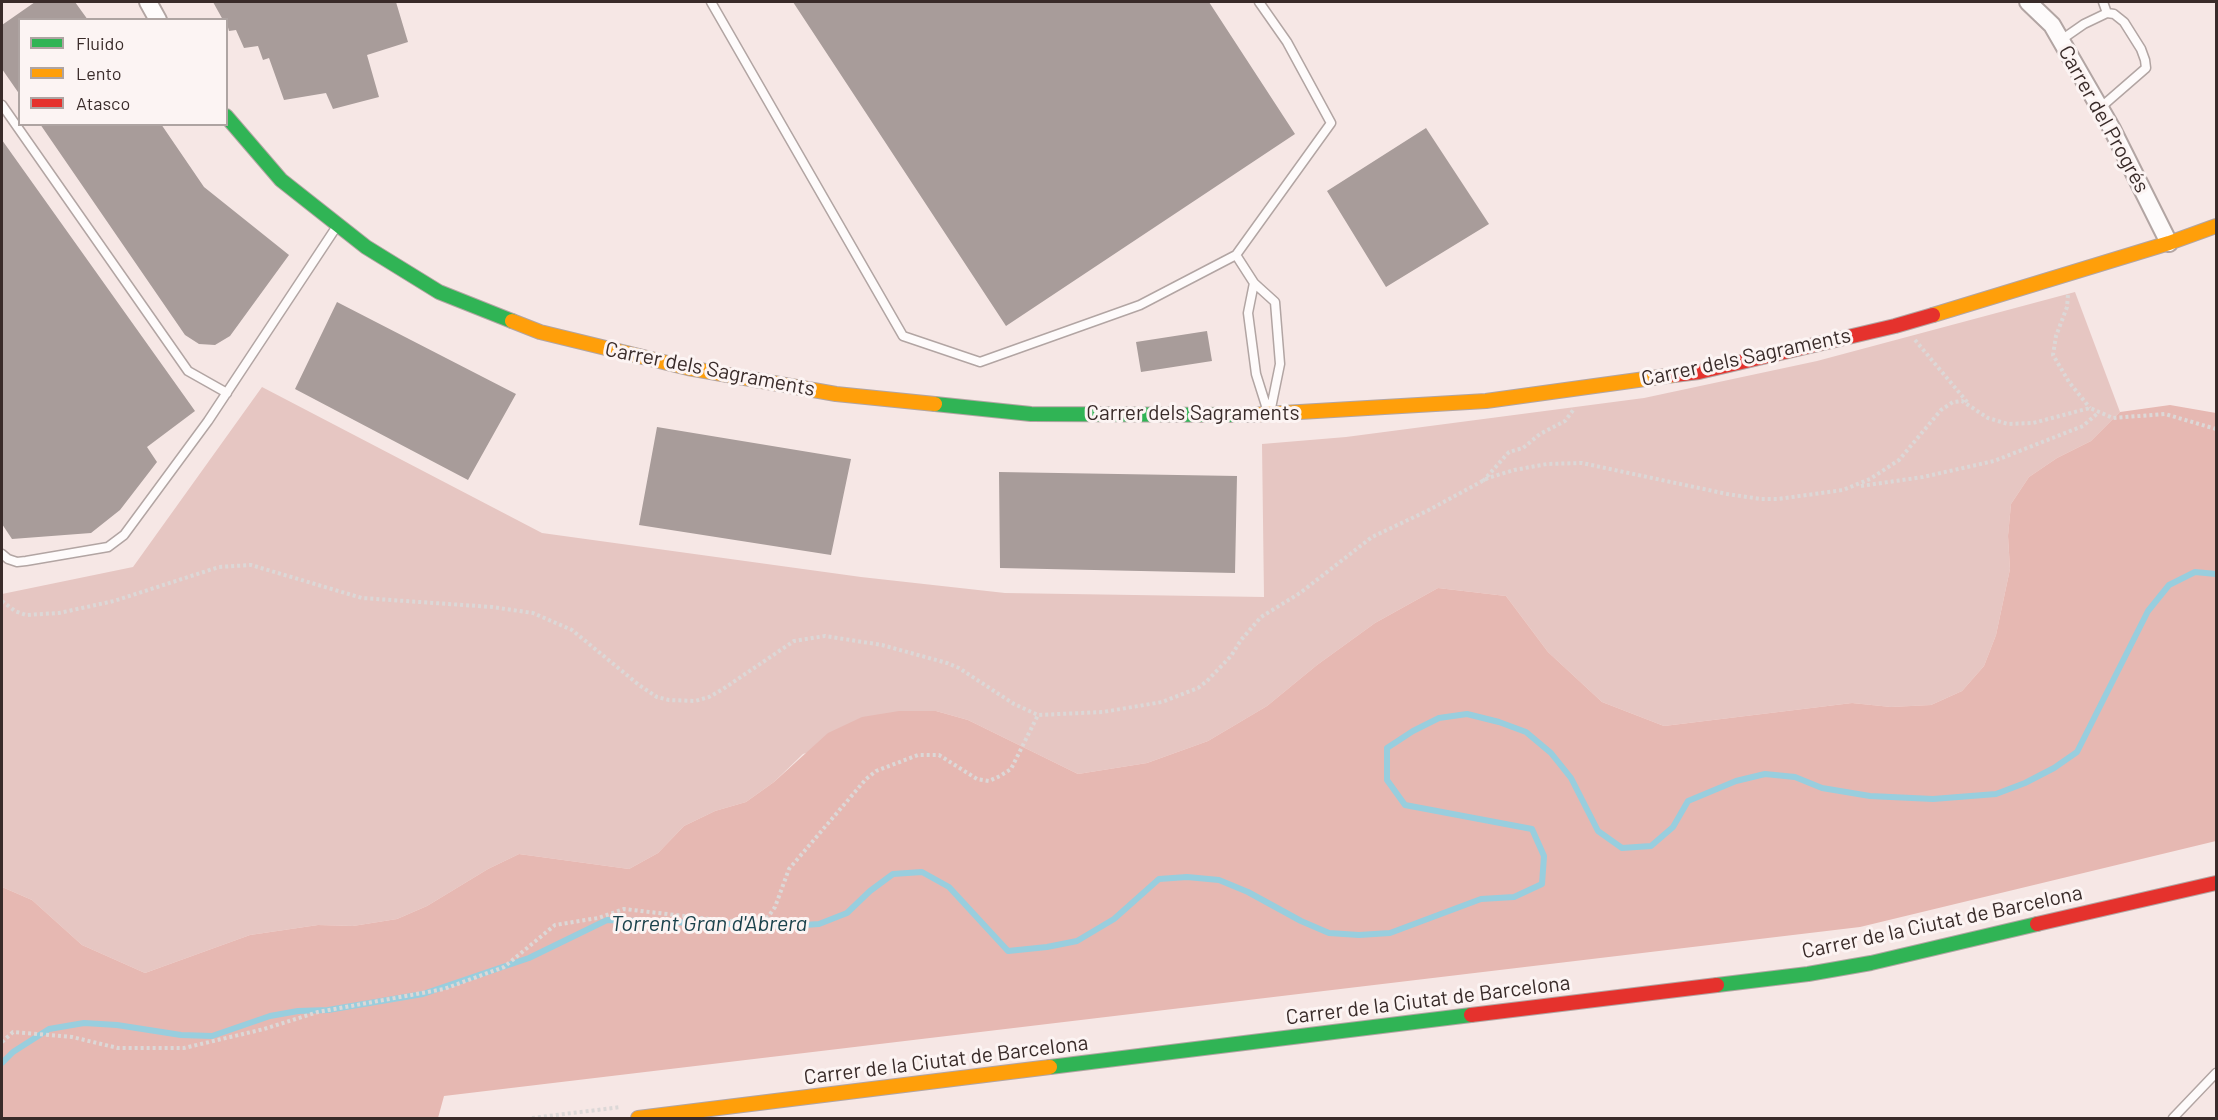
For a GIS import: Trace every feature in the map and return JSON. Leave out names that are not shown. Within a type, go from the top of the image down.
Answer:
[{"type":"street","points":[[148,2],[157,18]]},
{"type":"street","name":"Carrer del Progrés","points":[[2028,2],[2052,25],[2061,40],[2100,108],[2169,243]]},
{"type":"street","name":"Carrer dels Sagraments","points":[[228,118],[281,180],[366,248],[439,292],[540,332],[688,369],[836,394],[1031,414],[1269,415],[1486,401],[1699,372],[1900,324],[2169,243],[2217,226]]},
{"type":"street","name":"Carrer de la Ciutat de Barcelona","points":[[638,1119],[700,1115],[1848,968],[2217,883]]},
{"type":"lane","points":[[711,2],[903,336],[980,362],[1140,305],[1236,255],[1331,123],[1287,42],[1259,2]]},
{"type":"lane","points":[[2103,2],[2107,13]]},
{"type":"lane","points":[[2061,40],[2084,24],[2107,13],[2114,14],[2124,22],[2141,49],[2146,68],[2100,108]]},
{"type":"lane","points":[[2,105],[188,371],[227,393]]},
{"type":"lane","points":[[2,554],[16,562],[26,561],[108,547],[124,535],[208,421],[337,226]]},
{"type":"lane","points":[[1236,255],[1254,283],[1275,302],[1280,364],[1269,415]]},
{"type":"lane","points":[[1254,283],[1248,313],[1249,323],[1256,375],[1269,415]]},
{"type":"lane","points":[[2173,1119],[2217,1073]]},
{"type":"path","points":[[2068,274],[2067,307],[2056,336],[2054,355],[2069,382],[2090,408],[2113,418],[2165,414],[2217,429]]},
{"type":"path","points":[[1900,324],[1936,362],[1971,407]]},
{"type":"path","points":[[1482,482],[1509,452],[1523,448],[1540,434],[1565,421],[1590,387]]},
{"type":"path","points":[[1854,487],[1885,471],[1899,460],[1947,406],[1962,401],[1988,418],[2008,424],[2032,423],[2090,408]]},
{"type":"path","points":[[2,601],[15,611],[26,615],[59,613],[114,601],[219,567],[251,565],[362,598],[492,607],[532,613],[572,630],[639,685],[657,697],[669,700],[695,700],[709,696],[794,641],[825,636],[882,645],[947,663],[959,668],[1014,704],[1038,715],[1103,712],[1162,702],[1198,688],[1208,681],[1231,656],[1246,633],[1261,617],[1300,593],[1372,537],[1482,482],[1514,470],[1547,464],[1582,463],[1682,486],[1761,499],[1798,498],[1923,477],[1994,461],[2083,426],[2099,412]]},
{"type":"path","points":[[2,1042],[13,1032],[72,1037],[118,1048],[184,1048],[264,1029],[318,1012],[444,989],[504,967],[555,926],[598,918],[624,909],[727,921],[768,917],[775,907],[789,869],[800,854],[866,779],[876,771],[918,755],[939,755],[977,779],[989,780],[1011,769],[1038,715]]},
{"type":"shaded area","points":[[2075,292],[2120,412],[2091,441],[2057,458],[2029,477],[2011,504],[2008,536],[2010,569],[1996,635],[1984,666],[1962,691],[1931,705],[1891,707],[1852,703],[1664,726],[1602,702],[1548,652],[1506,596],[1438,588],[1375,623],[1317,665],[1267,706],[1208,741],[1147,763],[1078,774],[968,720],[936,711],[803,754],[774,782],[746,802],[715,811],[684,826],[658,853],[629,869],[519,854],[488,869],[427,906],[397,919],[353,926],[318,925],[250,935],[145,973],[82,945],[32,900],[2,887],[2,594],[133,567],[262,387],[542,533],[861,577],[1005,593],[1264,597],[1262,444],[1346,437],[1644,398],[1817,361]]},
{"type":"shaded area","points":[[2170,405],[2216,413],[2216,841],[1860,927],[444,1096],[438,1118],[2,1118],[2,887],[32,900],[82,945],[145,973],[250,935],[318,925],[353,926],[397,919],[427,906],[488,869],[519,854],[629,869],[658,853],[684,826],[715,811],[746,802],[774,782],[828,733],[862,717],[899,711],[936,711],[968,720],[1078,774],[1147,763],[1208,741],[1267,706],[1317,665],[1375,623],[1438,588],[1506,596],[1548,652],[1602,702],[1664,726],[1852,703],[1891,707],[1931,705],[1962,691],[1984,666],[1996,635],[2010,569],[2008,536],[2011,504],[2029,477],[2057,458],[2091,441],[2120,412]]},
{"type":"building","points":[[35,2],[75,2],[87,18],[18,18],[18,92],[2,69],[2,25]]},
{"type":"building","points":[[213,2],[396,2],[408,42],[367,55],[379,97],[333,109],[326,93],[284,100],[269,58],[263,60],[258,46],[244,48],[236,30],[229,31],[228,18],[222,18]]},
{"type":"building","points":[[793,2],[1209,2],[1295,134],[1006,326]]},
{"type":"building","points":[[41,126],[162,126],[204,187],[289,255],[230,336],[215,345],[199,344],[185,335]]},
{"type":"building","points":[[1426,128],[1489,224],[1386,287],[1327,191]]},
{"type":"building","points":[[2,140],[195,411],[147,447],[157,462],[120,510],[91,533],[12,539],[2,524]]},
{"type":"building","points":[[337,302],[516,394],[468,480],[295,389]]},
{"type":"building","points":[[1207,331],[1212,361],[1141,372],[1136,342]]},
{"type":"building","points":[[657,427],[851,459],[831,555],[639,525]]},
{"type":"building","points":[[999,472],[1237,476],[1235,573],[1000,568]]},
{"type":"waterway","name":"Torrent Gran d'Abrera","points":[[2,1063],[13,1052],[49,1029],[84,1023],[117,1025],[181,1035],[212,1036],[270,1016],[298,1011],[328,1010],[423,994],[529,958],[607,920],[790,926],[819,924],[847,913],[870,891],[893,874],[922,872],[949,887],[1008,951],[1077,941],[1114,919],[1159,879],[1187,877],[1219,880],[1329,933],[1359,935],[1390,933],[1481,899],[1514,897],[1542,884],[1544,856],[1532,829],[1405,805],[1387,780],[1387,748],[1439,718],[1467,714],[1526,732],[1551,753],[1571,778],[1598,831],[1622,848],[1651,846],[1673,827],[1688,801],[1736,781],[1765,774],[1795,777],[1822,788],[1870,796],[1933,799],[1996,794],[2025,783],[2054,768],[2077,752],[2148,611],[2169,585],[2195,572],[2216,574]]},
{"type":"traffic: fast","points":[[228,118],[281,180],[366,247],[439,292],[512,321]]},
{"type":"traffic: fast","points":[[935,404],[1031,414],[1249,415]]},
{"type":"traffic: fast","points":[[1717,985],[1808,974],[1871,963],[2037,924]]},
{"type":"traffic: fast","points":[[1050,1067],[1471,1015]]},
{"type":"traffic: slow","points":[[1933,315],[2169,243],[2216,226]]},
{"type":"traffic: slow","points":[[512,321],[540,332],[688,368],[836,394],[935,404]]},
{"type":"traffic: slow","points":[[1249,415],[1486,401],[1674,375]]},
{"type":"traffic: slow","points":[[638,1118],[1050,1067]]},
{"type":"traffic: jam","points":[[1674,375],[1699,372],[1933,315]]},
{"type":"traffic: jam","points":[[2037,924],[2216,883]]},
{"type":"traffic: jam","points":[[1471,1015],[1717,985]]}]
